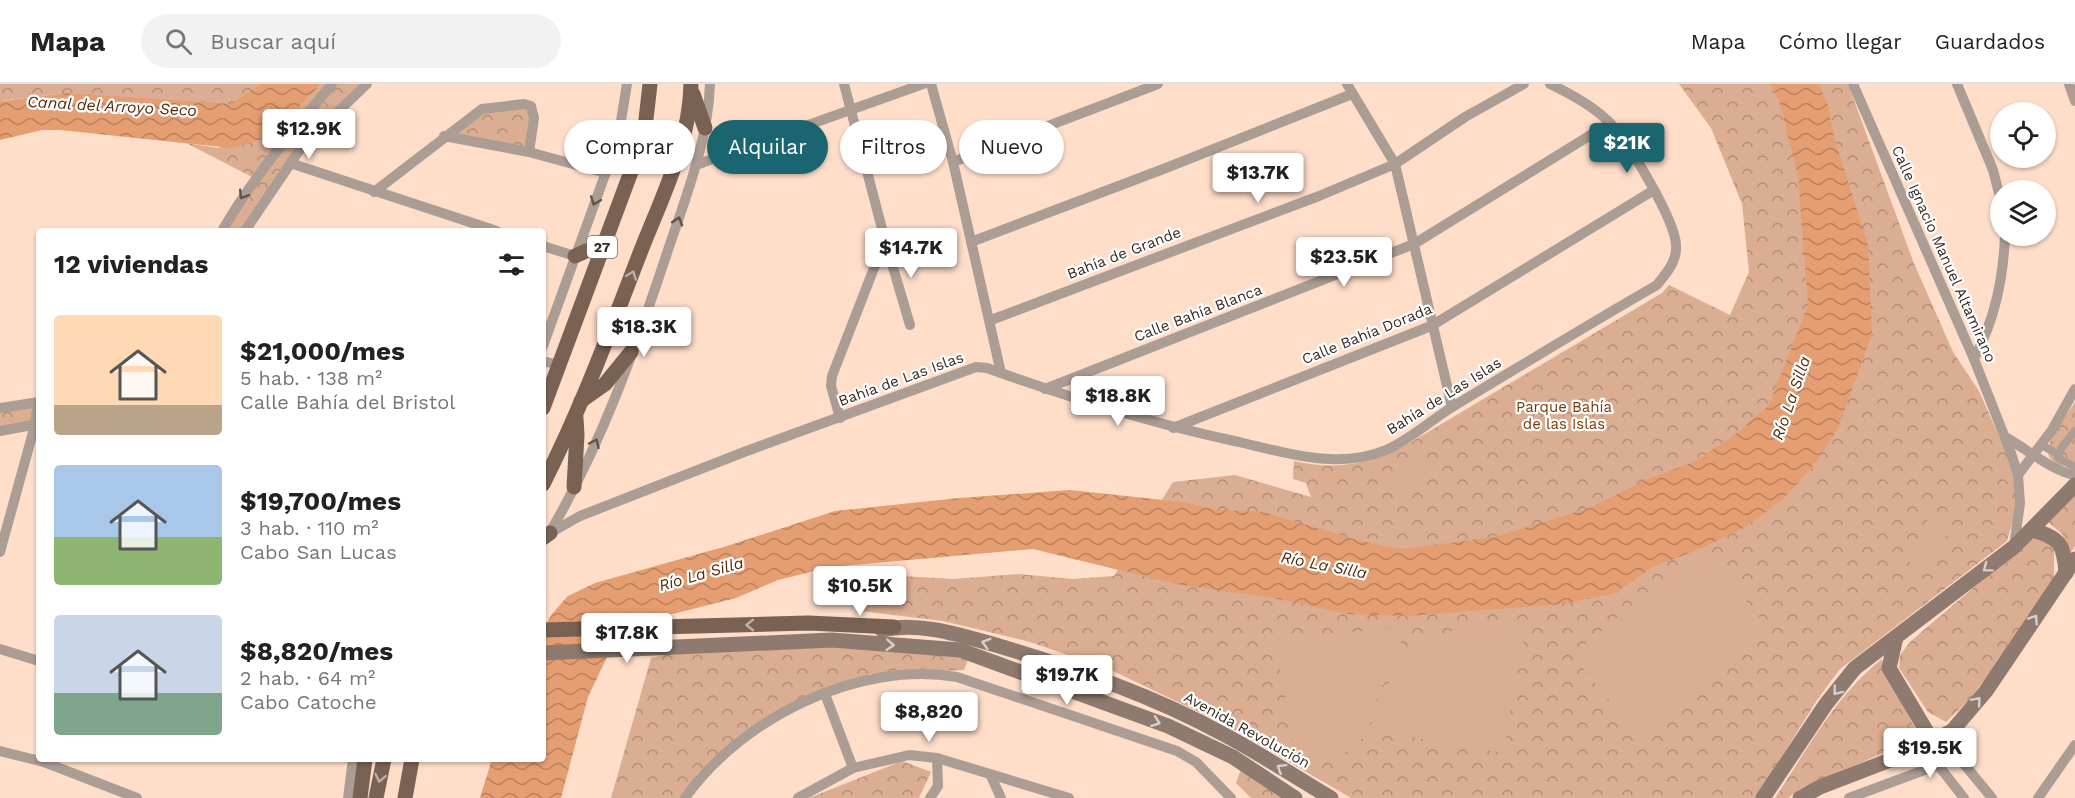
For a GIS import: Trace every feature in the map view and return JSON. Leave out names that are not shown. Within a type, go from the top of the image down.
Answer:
[{"type":"main road","name":"27","points":[[546,400],[644,137],[650,84]]},
{"type":"main road","name":"27","points":[[546,478],[575,416],[671,174],[686,125],[691,84]]},
{"type":"main road","points":[[691,84],[705,128]]},
{"type":"main road","points":[[575,256],[604,243]]},
{"type":"main road","points":[[581,401],[605,384],[631,352]]},
{"type":"main road","points":[[574,487],[577,435],[575,416]]},
{"type":"main road","points":[[1763,798],[1826,704],[1855,668],[2014,547],[2075,485]]},
{"type":"main road","points":[[2032,530],[2051,536],[2059,542],[2066,573]]},
{"type":"main road","points":[[1800,798],[1820,787],[1933,742],[1952,731],[1986,691],[2075,559]]},
{"type":"main road","points":[[546,630],[808,623],[894,627]]},
{"type":"main road","name":"Avenida Revolución","points":[[832,640],[894,627],[961,635],[991,644],[1082,673],[1168,707],[1223,734],[1331,798]]},
{"type":"main road","points":[[1896,637],[1889,668],[1933,742]]},
{"type":"main road","name":"Avenida Revolución","points":[[546,652],[832,640],[960,650],[1003,664],[1178,731],[1233,757],[1295,798]]},
{"type":"main road","points":[[353,762],[360,798]]},
{"type":"main road","points":[[376,798],[383,762]]},
{"type":"main road","points":[[405,798],[411,762]]},
{"type":"street","points":[[224,228],[271,155],[332,84]]},
{"type":"street","points":[[247,228],[303,145],[367,84]]},
{"type":"street","points":[[621,120],[627,84]]},
{"type":"street","points":[[546,536],[574,487],[604,423],[631,352],[696,165],[705,128],[710,84]]},
{"type":"street","points":[[844,84],[910,325]]},
{"type":"street","points":[[696,165],[923,84]]},
{"type":"street","points":[[931,84],[953,162],[991,320],[1001,373]]},
{"type":"street","points":[[953,162],[1158,84]]},
{"type":"street","name":"Bahía de Grande","points":[[991,320],[1319,196],[1395,164],[1465,117],[1524,84]]},
{"type":"street","points":[[1550,84],[1585,104],[1610,123],[1654,190]]},
{"type":"street","name":"Calle Ignacio Manuel Altamirano","points":[[1853,84],[1974,359],[2018,475],[2020,519],[2014,547]]},
{"type":"street","points":[[1957,84],[1996,180]]},
{"type":"street","points":[[2069,84],[2075,101]]},
{"type":"street","points":[[971,242],[1349,89],[1395,164],[1431,326],[1452,407]]},
{"type":"street","points":[[374,192],[482,109],[524,104],[531,106],[534,118],[529,152]]},
{"type":"street","name":"Calle Bahía Blanca","points":[[1045,389],[1414,244],[1610,123]]},
{"type":"street","points":[[444,136],[529,152],[564,162]]},
{"type":"street","points":[[290,163],[488,228]]},
{"type":"street","points":[[546,338],[606,174]]},
{"type":"street","name":"Bahía de Las Islas","points":[[546,536],[580,516],[976,367],[987,368],[1045,389],[1173,428],[1299,456],[1324,459],[1355,458],[1386,450],[1452,407],[1657,285],[1672,265],[1676,243],[1668,217],[1654,190]]},
{"type":"street","name":"Calle Bahía Dorada","points":[[1173,428],[1431,326],[1654,190]]},
{"type":"street","points":[[840,418],[831,386],[832,376],[885,240]]},
{"type":"street","points":[[1974,359],[1987,335],[2001,285],[2003,246]]},
{"type":"street","points":[[546,247],[575,256]]},
{"type":"street","points":[[546,344],[564,348]]},
{"type":"street","points":[[546,362],[559,365]]},
{"type":"street","points":[[2018,475],[2062,415],[2075,389]]},
{"type":"street","points":[[0,408],[36,402]]},
{"type":"street","points":[[0,431],[36,424]]},
{"type":"street","points":[[1,546],[36,427]]},
{"type":"street","points":[[2058,454],[2075,431]]},
{"type":"street","points":[[2005,438],[2058,454]]},
{"type":"street","points":[[2038,449],[2049,465],[2075,475]]},
{"type":"street","points":[[2058,454],[2061,462],[2075,467]]},
{"type":"street","points":[[0,649],[36,660]]},
{"type":"street","points":[[685,798],[701,775],[733,744],[769,720],[825,694],[877,676],[934,674],[957,676],[1178,751],[1196,762],[1222,794],[1231,798]]},
{"type":"street","points":[[825,694],[853,768]]},
{"type":"street","points":[[1952,731],[1960,759],[1992,798]]},
{"type":"street","points":[[1933,742],[1938,765],[1964,798]]},
{"type":"street","points":[[2038,798],[2075,744]]},
{"type":"street","points":[[0,752],[36,758]]},
{"type":"street","points":[[798,798],[853,768],[909,755],[937,758],[1069,798]]},
{"type":"street","points":[[930,798],[938,786],[937,758]]},
{"type":"street","points":[[50,762],[137,798]]},
{"type":"street","points":[[348,798],[353,762]]},
{"type":"street","points":[[1850,798],[1871,794],[1938,765]]},
{"type":"street","points":[[992,776],[1001,798]]},
{"type":"green space","points":[[0,84],[260,84],[232,104],[213,105],[66,93],[0,101]]},
{"type":"green space","points":[[321,84],[367,84],[303,145],[247,228],[224,228],[254,178],[186,143],[218,148],[297,107]]},
{"type":"green space","name":"Parque Bahía de las Islas","points":[[1679,84],[1848,84],[1913,261],[1953,352],[1979,391],[2013,468],[2016,488],[2015,513],[2007,541],[1840,669],[1817,700],[1756,798],[1351,798],[1226,725],[1111,670],[1030,642],[943,621],[861,611],[863,599],[871,586],[902,576],[954,579],[1018,574],[1073,579],[1114,576],[1173,482],[1235,475],[1311,497],[1306,483],[1293,479],[1294,461],[1323,465],[1349,464],[1388,454],[1401,448],[1662,293],[1669,285],[1730,315],[1749,272],[1742,204],[1711,128]]},
{"type":"green space","points":[[531,106],[529,152],[444,136],[482,109]]},
{"type":"green space","points":[[36,402],[36,425],[0,431],[0,408]]},
{"type":"green space","points":[[2075,402],[2075,467],[2059,465],[2051,459],[2048,452],[2050,443]]},
{"type":"green space","points":[[1420,461],[1426,477],[1391,492],[1384,476]]},
{"type":"green space","points":[[2075,493],[2075,546],[2071,552],[2062,534],[2048,522]]},
{"type":"green space","points":[[1928,518],[1950,528],[1930,572],[1908,561]]},
{"type":"green space","points":[[2033,537],[2047,539],[2054,548],[2054,581],[2010,647],[1967,702],[1946,722],[1928,712],[1899,668],[1900,655],[1911,641]]},
{"type":"green space","points":[[1702,548],[1771,631],[1641,738],[1572,655]]},
{"type":"green space","points":[[1492,619],[1527,622],[1503,753],[1370,730],[1387,685],[1398,668],[1412,654],[1446,633]]},
{"type":"green space","points":[[1399,627],[1403,658],[1379,691],[1367,735],[1338,758],[1296,757],[1275,641]]},
{"type":"green space","points":[[831,642],[972,650],[964,670],[870,674],[768,717],[731,743],[698,773],[681,798],[611,798],[651,658],[710,645]]},
{"type":"green space","points":[[1882,659],[1883,669],[1920,737],[1800,789],[1788,798],[1775,798],[1836,706],[1850,689]]},
{"type":"green space","points":[[902,761],[931,772],[919,798],[809,798]]},
{"type":"green space","points":[[1242,766],[1287,798],[1251,798],[1236,783]]},
{"type":"water","name":"Canal del Arroyo Seco","points":[[260,84],[321,84],[281,125],[262,139],[231,148],[60,130],[42,130],[0,140],[0,101],[66,93],[231,104]]},
{"type":"water","name":"Río La Silla","points":[[1770,84],[1819,84],[1828,106],[1834,137],[1868,245],[1872,334],[1837,430],[1816,462],[1783,499],[1744,528],[1702,548],[1653,567],[1615,593],[1563,604],[1408,616],[1347,614],[1278,599],[1176,584],[1033,549],[831,567],[778,580],[736,598],[661,617],[629,635],[607,657],[588,697],[561,798],[480,798],[491,762],[546,762],[546,626],[551,615],[568,596],[595,583],[727,546],[835,511],[959,498],[1070,490],[1182,502],[1218,510],[1263,512],[1357,540],[1401,549],[1495,537],[1592,507],[1645,480],[1694,462],[1736,434],[1769,405],[1808,305],[1798,176],[1780,104]]}]
